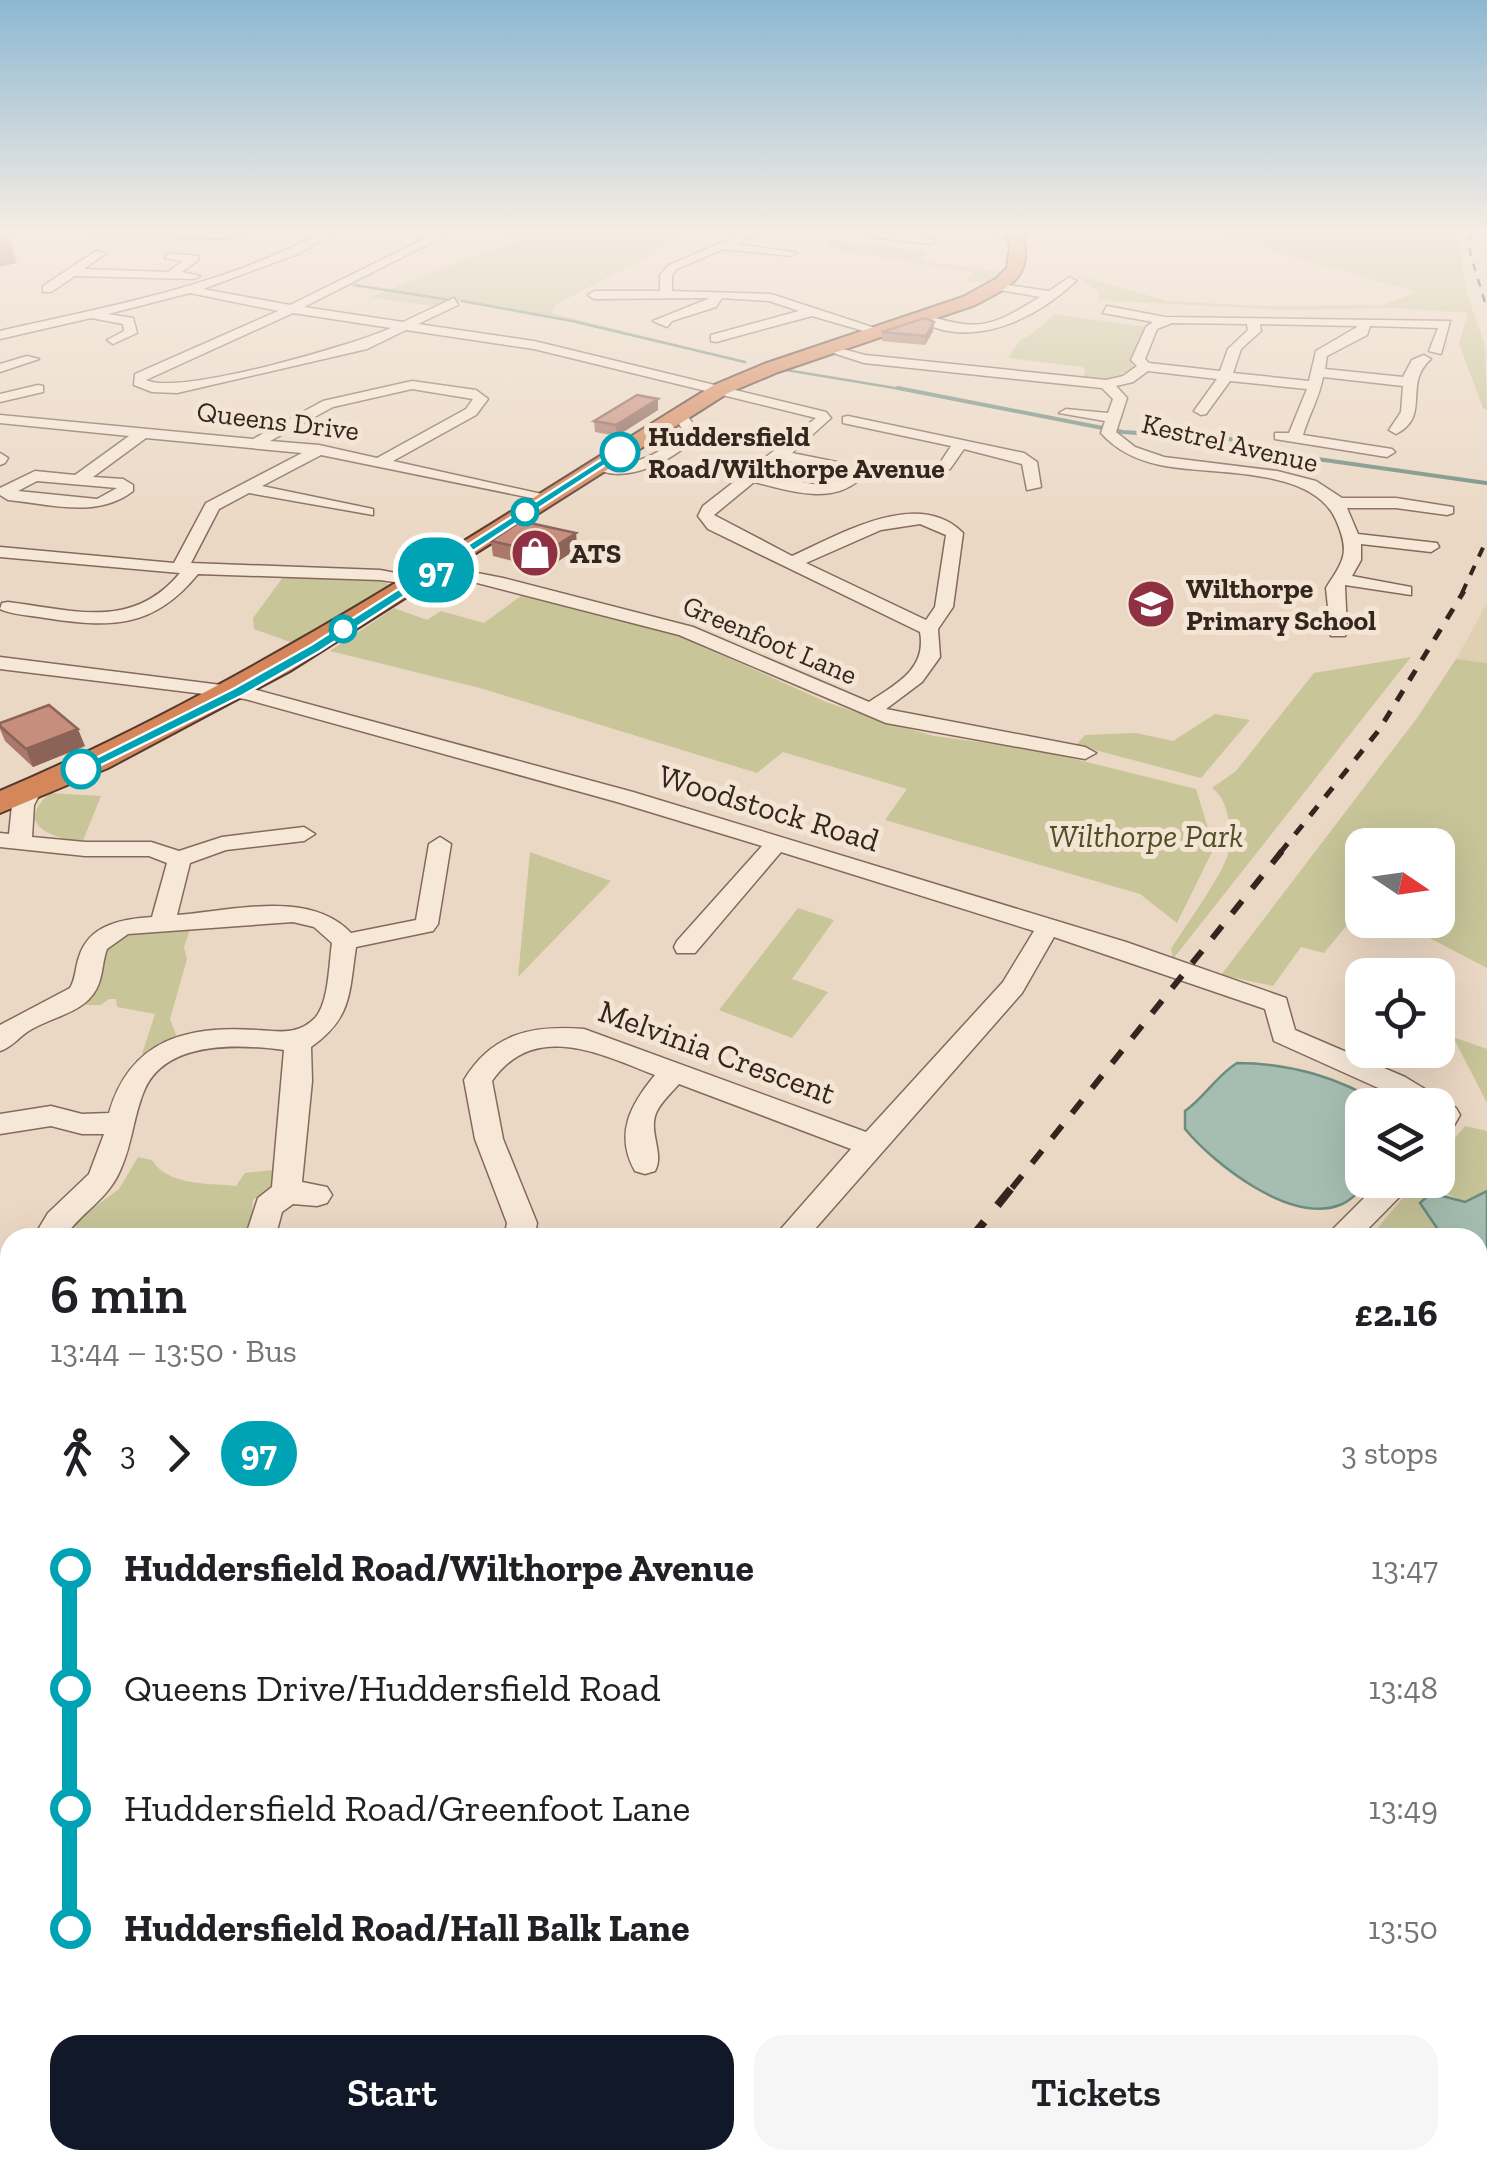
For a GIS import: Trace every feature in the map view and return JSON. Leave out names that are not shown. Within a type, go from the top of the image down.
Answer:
[{"type":"highway","points":[[0,803],[113,755],[238,692],[721,388],[873,333]]},
{"type":"street","points":[[113,340],[130,333]]},
{"type":"street","points":[[236,333],[159,367],[140,377],[139,382],[164,389],[203,384],[362,346],[390,333]]},
{"type":"street","points":[[464,333],[561,350],[832,410],[959,446],[1019,456],[1029,462],[1033,488]]},
{"type":"street","points":[[716,338],[739,333]]},
{"type":"street","points":[[764,333],[784,340]]},
{"type":"street","points":[[1145,368],[1138,360],[1149,333]]},
{"type":"street","points":[[1201,411],[1208,397],[1220,388],[1235,343],[1250,333]]},
{"type":"street","points":[[1295,438],[1297,424],[1312,401],[1321,354],[1360,333]]},
{"type":"street","points":[[1396,430],[1410,406],[1408,382],[1416,362],[1430,355],[1440,333]]},
{"type":"street","points":[[828,349],[857,358],[978,378],[1106,384],[1128,379],[1145,368],[1224,377],[1408,382]]},
{"type":"street","points":[[0,368],[32,359]]},
{"type":"street","name":"Kestrel Avenue","points":[[1106,384],[1120,398],[1111,426],[1116,442],[1141,454],[1287,479],[1326,492],[1340,502],[1447,510]]},
{"type":"street","points":[[259,441],[328,404],[412,385],[476,394],[481,399],[471,412],[383,461]]},
{"type":"street","points":[[0,398],[38,389]]},
{"type":"street","points":[[832,410],[782,454],[709,508],[706,516],[714,524],[929,629],[934,643],[931,662],[869,711]]},
{"type":"street","points":[[1066,412],[1111,426]]},
{"type":"street","name":"Queens Drive","points":[[0,420],[259,441],[383,461],[545,498]]},
{"type":"street","points":[[78,480],[123,484],[127,488],[110,501],[97,504],[8,495],[6,491],[35,476],[78,480],[146,431]]},
{"type":"street","points":[[1276,434],[1388,452]]},
{"type":"street","points":[[928,470],[945,466],[959,446]]},
{"type":"street","points":[[8,608],[109,618],[144,614],[167,602],[186,569],[212,506],[319,450]]},
{"type":"street","points":[[753,477],[819,490],[845,486],[852,479],[842,467],[782,454]]},
{"type":"street","points":[[249,488],[367,512]]},
{"type":"street","name":"Kestrel Avenue","points":[[1340,502],[1351,538]]},
{"type":"street","points":[[794,562],[896,519],[925,519],[948,526],[955,533],[944,607],[929,629]]},
{"type":"street","points":[[1362,635],[1330,631],[1335,588],[1354,558],[1351,538],[1431,548]]},
{"type":"street","name":"Greenfoot Lane","points":[[0,552],[186,569],[426,576],[504,583],[686,631],[869,711],[914,725],[1085,753]]},
{"type":"street","points":[[1339,579],[1405,591]]},
{"type":"street","name":"Woodstock Road","points":[[0,663],[238,692],[625,798],[1048,927],[1276,1004],[1283,1034],[1401,1088]]},
{"type":"street","points":[[32,790],[10,840],[85,849],[151,849],[179,858],[222,844],[304,834]]},
{"type":"street","points":[[346,942],[424,926],[429,920],[440,844]]},
{"type":"street","points":[[686,947],[776,844]]},
{"type":"street","points":[[163,921],[176,884],[179,858]]},
{"type":"street","points":[[0,1042],[20,1021],[76,998],[84,988],[92,950],[109,933],[137,923],[293,914],[318,917],[333,926],[346,942],[334,1008],[325,1024],[297,1043],[240,1037],[200,1040],[176,1048],[140,1072],[98,1185],[52,1228]]},
{"type":"street","points":[[797,1228],[1013,987],[1048,927]]},
{"type":"street","name":"Melvinia Crescent","points":[[521,1228],[490,1139],[478,1080],[491,1060],[517,1041],[553,1036],[584,1038],[873,1146]]},
{"type":"street","points":[[263,1228],[269,1206],[302,1194],[286,1160],[296,1117],[300,1069],[297,1043]]},
{"type":"street","points":[[645,1164],[637,1132],[638,1116],[675,1070]]},
{"type":"street","points":[[0,1124],[51,1116],[82,1124],[120,1123]]},
{"type":"street","points":[[1351,1228],[1382,1198]]},
{"type":"shaded area","points":[[1487,603],[1487,663],[1456,659],[1459,654]]},
{"type":"shaded area","points":[[1237,1063],[1275,1066],[1351,1088],[1345,1088],[1345,1198],[1351,1198],[1320,1209],[1277,1199],[1234,1173],[1198,1143],[1185,1129],[1185,1111]]},
{"type":"shaded area","points":[[1487,1191],[1487,1228],[1437,1228],[1420,1203],[1426,1198],[1465,1202]]},
{"type":"green space","points":[[625,333],[633,333],[748,362]]},
{"type":"green space","points":[[1032,333],[1142,333],[1131,361],[1134,368],[1097,380],[1082,380],[1086,370],[1082,367],[1008,358],[1021,339]]},
{"type":"green space","points":[[1462,333],[1481,333],[1485,346],[1487,410],[1483,408],[1459,344]]},
{"type":"green space","points":[[786,458],[839,469],[849,478],[821,487],[764,477]]},
{"type":"green space","points":[[283,577],[381,581],[393,586],[296,644],[254,629],[253,618]]},
{"type":"green space","name":"Wilthorpe Park","points":[[525,593],[676,634],[826,702],[888,723],[934,736],[1038,750],[1196,789],[1214,848],[1177,923],[1140,894],[885,820],[907,789],[783,752],[757,773],[480,688],[330,651],[394,608],[427,620],[441,611],[484,623]]},
{"type":"green space","points":[[1411,657],[1173,959],[1171,949],[1228,854],[1228,818],[1222,800],[1212,788],[1236,771],[1314,673]]},
{"type":"green space","points":[[1456,659],[1487,663],[1487,968],[1430,938],[1455,938],[1455,828],[1345,828],[1345,928],[1324,953],[1301,947],[1273,986],[1221,975],[1417,718]]},
{"type":"green space","points":[[1215,714],[1250,720],[1201,778],[1076,745],[1085,735],[1136,733],[1173,741]]},
{"type":"green space","points":[[50,793],[101,796],[82,843],[49,833],[36,822],[35,814]]},
{"type":"green space","points":[[530,852],[611,881],[518,977]]},
{"type":"green space","points":[[798,908],[834,920],[792,979],[828,992],[792,1038],[719,1010]]},
{"type":"green space","points":[[153,928],[190,930],[184,947],[187,959],[170,1019],[178,1040],[162,1053],[142,1054],[155,1014],[117,1007],[116,999],[101,1005],[83,1005],[99,987],[96,961],[117,937]]},
{"type":"green space","points":[[1455,1038],[1487,1049],[1487,1103],[1455,1041]]},
{"type":"green space","points":[[1465,1126],[1487,1131],[1487,1191],[1465,1202],[1455,1198],[1455,1138]]},
{"type":"green space","points":[[138,1157],[152,1160],[168,1175],[190,1182],[236,1186],[245,1173],[273,1170],[274,1184],[253,1200],[251,1228],[75,1228],[78,1219],[119,1189]]},
{"type":"green space","points":[[1403,1198],[1435,1198],[1421,1203],[1437,1228],[1377,1228]]},
{"type":"building","points":[[637,395],[658,399],[616,425],[594,421]]},
{"type":"building","points":[[521,521],[576,533],[545,553],[491,541]]},
{"type":"building","points":[[49,705],[78,729],[26,749],[0,726],[0,723]]},
{"type":"waterway","points":[[624,333],[745,362]]},
{"type":"waterway","points":[[786,370],[913,391]]},
{"type":"waterway","points":[[898,388],[1123,432],[1230,439],[1275,453],[1486,483]]},
{"type":"railway","points":[[1462,593],[1487,539]]},
{"type":"railway","points":[[1280,853],[1379,730],[1464,591]]},
{"type":"railway","points":[[1012,1188],[1282,851]]},
{"type":"railway","points":[[979,1228],[1014,1185]]},
{"type":"bus line","name":"97","points":[[81,769],[238,692],[315,648],[620,452]]},
{"type":"place","name":"Huddersfield Road/Wilthorpe Avenue","points":[[620,452]]},
{"type":"place","name":"ATS","points":[[535,553]]},
{"type":"place","name":"Wilthorpe Primary School","points":[[1151,604]]}]
